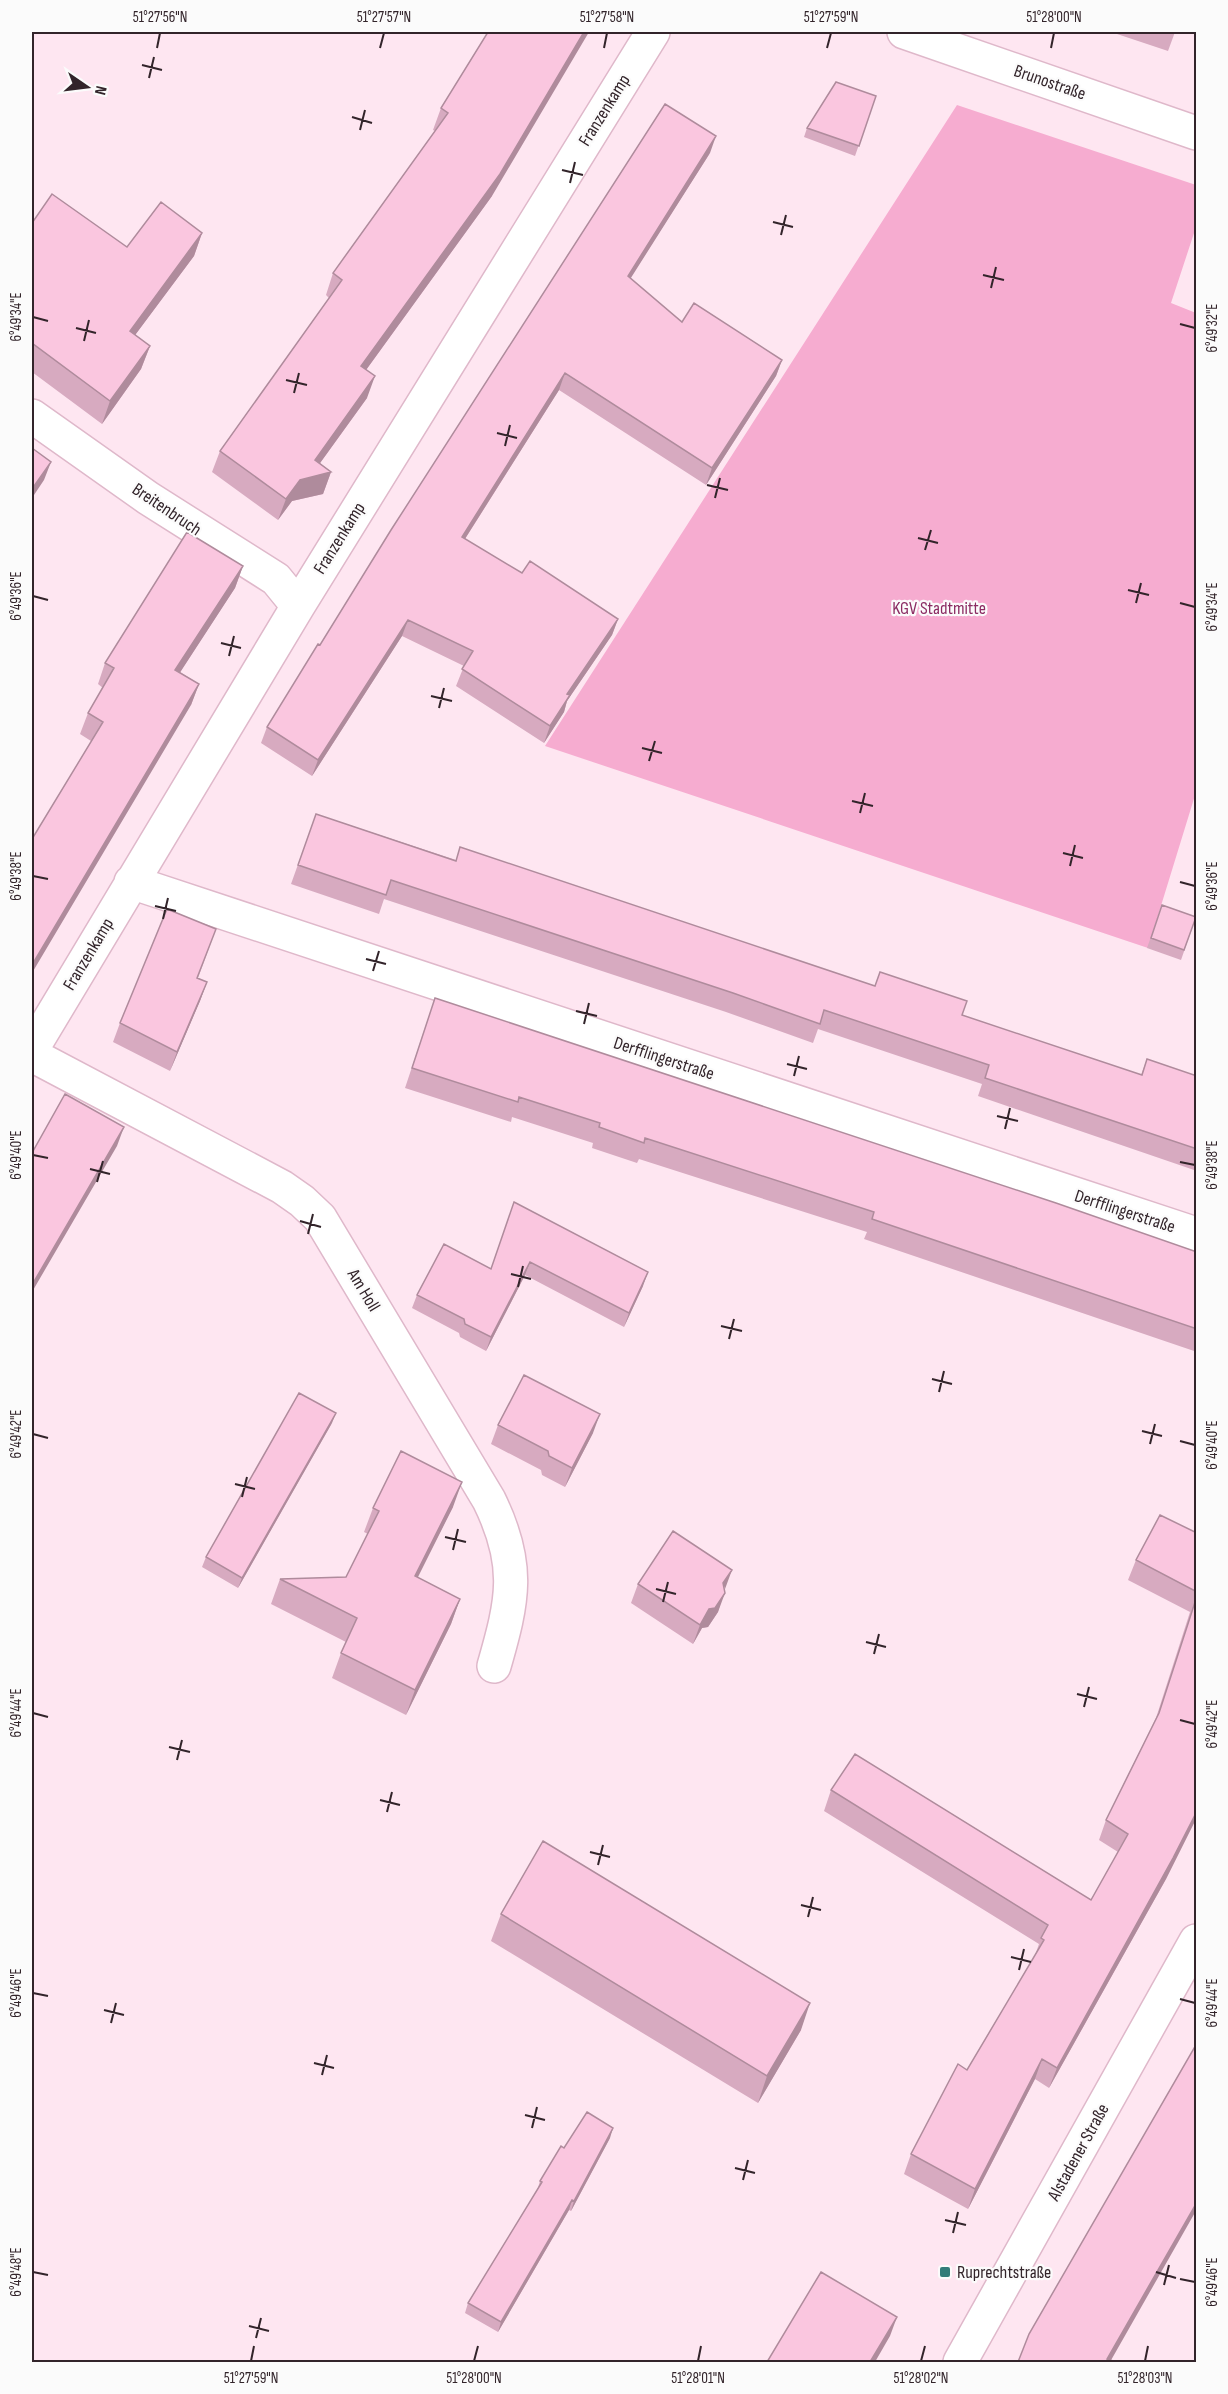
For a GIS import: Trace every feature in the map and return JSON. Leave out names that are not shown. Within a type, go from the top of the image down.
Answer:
[{"type":"street","name":"Franzenkamp","points":[[32,1048],[298,606],[653,32]]},
{"type":"street","name":"Brunostraße","points":[[904,32],[1197,133]]},
{"type":"street","name":"Breitenbruch","points":[[32,416],[148,498],[276,579],[298,606]]},
{"type":"street","name":"Derfflingerstraße","points":[[131,882],[1197,1234]]},
{"type":"street","name":"Am Holl","points":[[32,1055],[282,1187],[320,1218],[484,1490],[501,1523],[512,1569],[512,1591],[494,1666]]},
{"type":"street","name":"Alstadener Straße","points":[[960,2362],[1197,1941]]},
{"type":"green space","name":"KGV Stadtmitte","points":[[957,105],[1196,185],[1196,227],[1171,303],[1196,313],[1196,792],[1148,948],[545,746]]},
{"type":"building","points":[[488,32],[584,32],[500,174],[361,366],[375,376],[315,460],[331,472],[300,480],[286,499],[220,451],[342,280],[333,273],[448,113],[441,108]]},
{"type":"building","points":[[836,82],[876,96],[859,146],[807,128]]},
{"type":"building","points":[[665,104],[716,136],[628,276],[682,322],[694,303],[782,360],[712,468],[565,373],[462,537],[522,573],[530,561],[618,619],[567,694],[570,695],[550,726],[462,669],[473,651],[408,620],[318,760],[267,727]]},
{"type":"building","points":[[52,194],[127,247],[161,202],[202,233],[130,331],[150,346],[110,401],[32,343],[32,223]]},
{"type":"building","points":[[32,448],[51,462],[32,489]]},
{"type":"building","points":[[187,532],[243,566],[175,670],[199,684],[32,965],[32,839],[103,722],[88,713],[114,668],[105,663]]},
{"type":"building","points":[[316,814],[456,861],[460,847],[875,986],[880,972],[967,1001],[962,1015],[1142,1075],[1147,1059],[1197,1076],[1197,1149],[985,1078],[989,1065],[824,1010],[820,1024],[391,880],[386,895],[298,865]]},
{"type":"building","points":[[1162,905],[1196,917],[1184,950],[1151,938]]},
{"type":"building","points":[[167,909],[216,929],[197,978],[207,982],[177,1052],[120,1023]]},
{"type":"building","points":[[435,998],[1056,1203],[1197,1252],[1197,1329],[872,1219],[874,1212],[645,1138],[644,1143],[599,1127],[600,1123],[519,1097],[518,1102],[412,1068]]},
{"type":"building","points":[[65,1094],[124,1127],[32,1285],[32,1153]]},
{"type":"building","points":[[514,1202],[648,1272],[629,1313],[530,1262],[491,1337],[465,1324],[464,1319],[417,1295],[444,1244],[491,1269]]},
{"type":"building","points":[[524,1375],[600,1414],[572,1468],[549,1456],[548,1451],[498,1425]]},
{"type":"building","points":[[299,1393],[336,1413],[242,1578],[206,1557]]},
{"type":"building","points":[[401,1451],[462,1482],[415,1576],[460,1599],[415,1690],[341,1653],[357,1618],[280,1579],[346,1577],[379,1511],[373,1508]]},
{"type":"building","points":[[1160,1515],[1197,1533],[1197,1592],[1136,1560]]},
{"type":"building","points":[[673,1531],[732,1570],[723,1583],[725,1593],[715,1608],[709,1609],[700,1625],[638,1584]]},
{"type":"building","points":[[1197,1596],[1197,1811],[1057,2068],[1042,2059],[975,2189],[911,2154],[958,2064],[967,2070],[1044,1940],[1041,1938],[1048,1925],[831,1790],[855,1754],[1091,1900],[1128,1834],[1106,1820],[1159,1713]]},
{"type":"building","points":[[543,1841],[810,2003],[767,2076],[501,1914]]},
{"type":"building","points":[[1197,2043],[1197,2202],[1107,2359],[1116,2362],[1018,2362],[1029,2334]]},
{"type":"building","points":[[587,2112],[613,2128],[574,2201],[572,2200],[501,2322],[468,2303],[542,2182],[540,2181],[561,2146],[564,2148]]},
{"type":"building","points":[[821,2272],[897,2317],[870,2362],[767,2362]]},
{"type":"place","name":"Ruprechtstraße","points":[[945,2272]]}]
